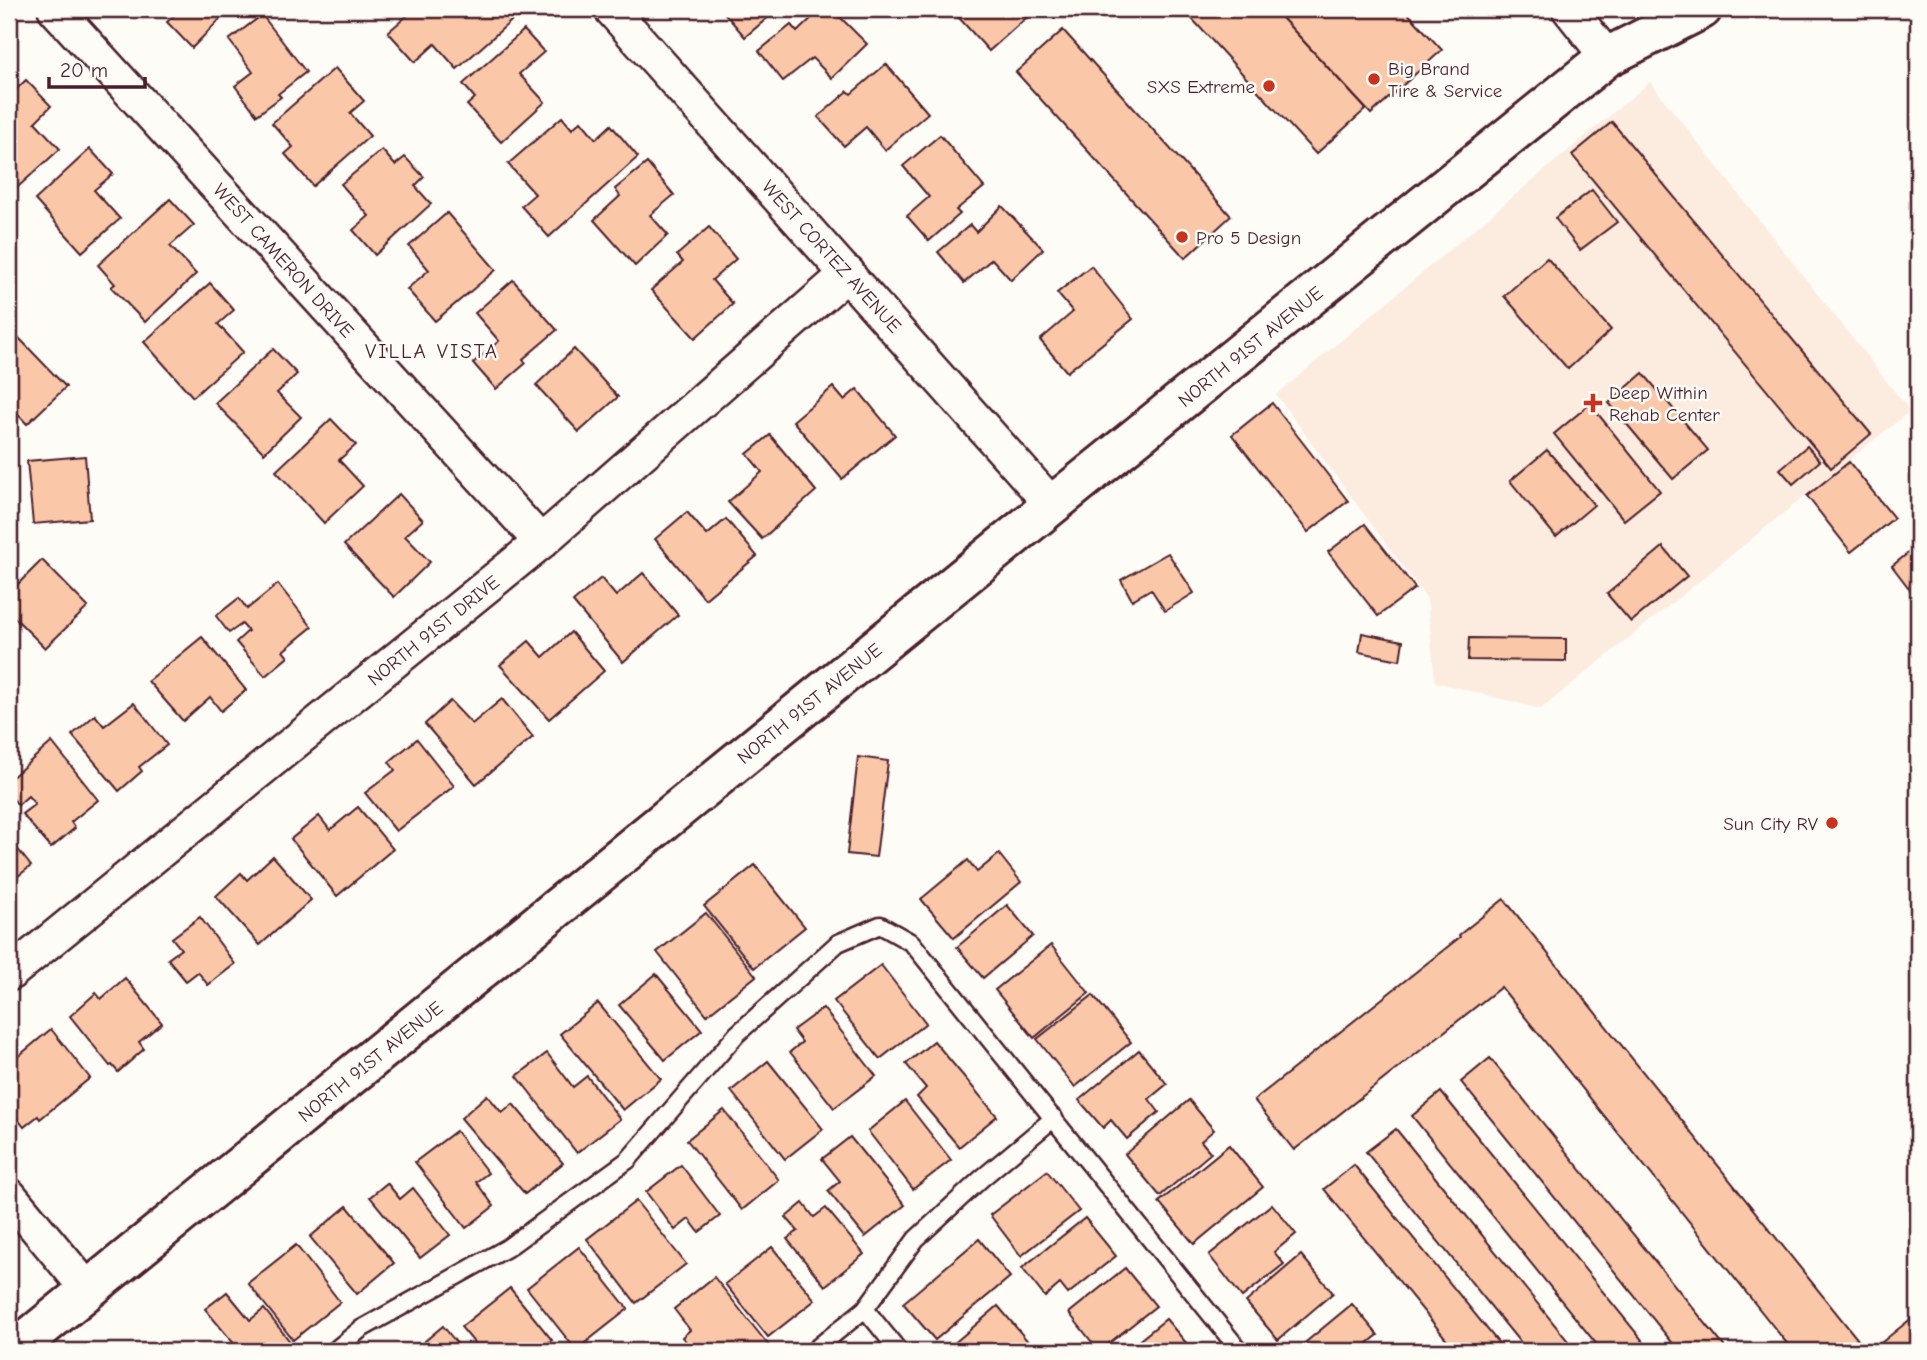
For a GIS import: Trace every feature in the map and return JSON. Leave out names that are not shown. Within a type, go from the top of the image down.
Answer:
[{"type":"main road","name":"NORTH 91ST AVENUE","points":[[1607,57],[1639,9]]},
{"type":"main road","name":"NORTH 91ST AVENUE","points":[[13,1351],[1607,57],[1702,9]]},
{"type":"street","name":"WEST CAMERON DRIVE","points":[[55,9],[541,542]]},
{"type":"street","name":"WEST CORTEZ AVENUE","points":[[611,9],[1052,505]]},
{"type":"street","points":[[1569,9],[1607,57]]},
{"type":"street","name":"NORTH 91ST DRIVE","points":[[9,974],[541,542],[848,273]]},
{"type":"street","points":[[9,1195],[88,1290]]},
{"type":"lane","points":[[334,1351],[361,1329],[507,1248],[628,1160],[737,1034],[838,943],[880,925],[912,943],[1240,1351]]},
{"type":"lane","points":[[813,1351],[865,1309],[916,1239],[981,1179],[1054,1118]]},
{"type":"lane","points":[[865,1309],[900,1351]]},
{"type":"shaded area","name":"Deep Within Rehab Center","points":[[1650,82],[1910,411],[1541,709],[1435,682],[1427,599],[1276,395]]},
{"type":"building","points":[[181,9],[230,9],[192,48],[167,22]]},
{"type":"building","points":[[415,9],[512,9],[518,15],[457,69],[435,44],[415,62],[388,32]]},
{"type":"building","points":[[721,9],[778,9],[745,37]]},
{"type":"building","points":[[821,9],[832,9],[867,44],[832,78],[812,58],[783,81],[759,51],[791,25],[797,32]]},
{"type":"building","points":[[951,9],[1036,9],[989,51]]},
{"type":"building","points":[[1183,9],[1274,9],[1366,109],[1316,154]]},
{"type":"building","name":"Big Brand Tire & Service","points":[[1274,9],[1404,9],[1442,50],[1371,114]]},
{"type":"building","points":[[262,15],[306,72],[278,94],[281,97],[257,115],[235,86],[253,72],[229,40]]},
{"type":"building","points":[[524,30],[544,52],[519,74],[545,102],[501,142],[467,105],[475,98],[463,84]]},
{"type":"building","points":[[1063,30],[1231,216],[1185,258],[1016,72]]},
{"type":"building","points":[[886,64],[928,113],[885,150],[866,127],[844,146],[818,117],[848,91],[851,94]]},
{"type":"building","points":[[335,68],[364,101],[350,113],[370,136],[313,186],[285,154],[293,147],[272,123]]},
{"type":"building","points":[[26,80],[51,106],[35,122],[60,149],[9,195],[9,96]]},
{"type":"building","points":[[562,117],[572,129],[581,121],[596,139],[611,125],[638,157],[549,237],[521,206],[535,194],[508,164]]},
{"type":"building","points":[[1612,122],[1871,434],[1831,468],[1572,155]]},
{"type":"building","points":[[940,135],[984,187],[956,210],[960,214],[929,241],[907,216],[929,197],[903,166]]},
{"type":"building","points":[[90,149],[113,174],[94,190],[120,219],[82,252],[35,200]]},
{"type":"building","points":[[382,150],[395,165],[405,157],[424,177],[415,186],[431,204],[375,255],[353,230],[369,216],[341,184]]},
{"type":"building","points":[[647,163],[674,195],[650,215],[668,235],[635,266],[594,220],[620,196],[615,189]]},
{"type":"building","points":[[1592,190],[1617,222],[1580,250],[1555,218]]},
{"type":"building","points":[[170,199],[194,225],[170,246],[196,274],[145,322],[111,287],[115,284],[98,265]]},
{"type":"building","points":[[1002,206],[1043,249],[1011,280],[992,259],[964,283],[938,252],[970,225],[976,232]]},
{"type":"building","points":[[447,213],[496,270],[435,321],[407,289],[429,270],[409,246]]},
{"type":"building","points":[[709,227],[736,259],[712,280],[733,304],[695,338],[651,290],[683,262],[677,255]]},
{"type":"building","points":[[1547,258],[1611,330],[1568,369],[1504,296]]},
{"type":"building","points":[[1091,266],[1133,319],[1067,372],[1040,340],[1073,312],[1057,293]]},
{"type":"building","points":[[513,280],[557,330],[523,359],[526,363],[496,389],[473,363],[499,341],[475,313]]},
{"type":"building","points":[[210,283],[234,310],[218,324],[243,352],[193,397],[144,342]]},
{"type":"building","points":[[19,338],[66,387],[27,424],[9,405],[9,348]]},
{"type":"building","points":[[273,349],[297,374],[277,393],[301,417],[264,453],[215,403]]},
{"type":"building","points":[[574,349],[618,397],[579,432],[536,385]]},
{"type":"building","points":[[1643,373],[1708,450],[1673,479],[1609,403]]},
{"type":"building","points":[[833,387],[844,400],[857,389],[895,435],[842,479],[793,421]]},
{"type":"building","points":[[1272,403],[1348,501],[1308,532],[1232,435]]},
{"type":"building","points":[[1590,404],[1660,491],[1624,520],[1554,434]]},
{"type":"building","points":[[331,419],[356,445],[339,460],[363,486],[324,523],[276,471]]},
{"type":"building","points":[[770,435],[816,491],[762,539],[728,502],[762,472],[747,454]]},
{"type":"building","points":[[1807,446],[1820,461],[1793,484],[1780,469]]},
{"type":"building","points":[[1547,450],[1594,505],[1556,537],[1510,481]]},
{"type":"building","points":[[85,456],[90,519],[33,524],[27,461]]},
{"type":"building","points":[[1849,462],[1894,518],[1851,552],[1807,496]]},
{"type":"building","points":[[399,494],[423,520],[405,536],[430,562],[394,597],[344,545]]},
{"type":"building","points":[[687,512],[707,535],[726,519],[757,556],[705,599],[655,539]]},
{"type":"building","points":[[1365,524],[1415,588],[1378,616],[1328,552]]},
{"type":"building","points":[[1918,545],[1918,600],[1892,566]]},
{"type":"building","points":[[1663,547],[1687,576],[1631,622],[1607,594]]},
{"type":"building","points":[[1168,553],[1194,593],[1165,611],[1151,589],[1132,600],[1121,580]]},
{"type":"building","points":[[42,560],[88,607],[45,648],[9,612],[9,579],[16,586]]},
{"type":"building","points":[[643,573],[678,615],[623,662],[573,602],[601,578],[616,596]]},
{"type":"building","points":[[278,584],[312,627],[283,651],[288,657],[265,676],[236,642],[248,631],[242,624],[229,633],[216,616],[239,598],[247,609]]},
{"type":"building","points":[[571,632],[604,671],[549,719],[500,665],[529,641],[543,657]]},
{"type":"building","points":[[1362,633],[1403,641],[1400,660],[1359,652]]},
{"type":"building","points":[[202,637],[246,690],[221,711],[210,697],[183,721],[148,681]]},
{"type":"building","points":[[1469,638],[1566,639],[1566,661],[1468,660]]},
{"type":"building","points":[[502,699],[533,737],[476,784],[425,724],[450,701],[472,724]]},
{"type":"building","points":[[134,703],[167,745],[139,767],[142,771],[119,791],[72,735],[95,715],[104,726]]},
{"type":"building","points":[[417,739],[454,786],[396,831],[365,793],[395,770],[389,762]]},
{"type":"building","points":[[52,742],[98,800],[71,822],[75,828],[51,848],[22,814],[35,804],[28,796],[18,805],[9,794],[9,780]]},
{"type":"building","points":[[858,757],[888,761],[876,857],[847,854]]},
{"type":"building","points":[[358,807],[393,849],[337,896],[291,839],[319,816],[330,830]]},
{"type":"building","points":[[9,838],[31,866],[9,883]]},
{"type":"building","points":[[999,854],[1021,882],[954,938],[921,899],[968,860],[977,872]]},
{"type":"building","points":[[273,856],[311,900],[260,945],[216,896],[241,873],[247,880]]},
{"type":"building","points":[[755,865],[805,927],[754,968],[704,906]]},
{"type":"building","points":[[1504,899],[1867,1351],[1793,1351],[1501,987],[1294,1150],[1254,1100]]},
{"type":"building","points":[[1007,905],[1033,936],[983,978],[957,947]]},
{"type":"building","points":[[706,913],[756,976],[707,1015],[657,952]]},
{"type":"building","points":[[200,917],[235,964],[208,985],[198,972],[186,981],[168,959],[181,949],[172,938]]},
{"type":"building","points":[[1051,945],[1089,993],[1034,1038],[995,990]]},
{"type":"building","points":[[881,965],[926,1023],[880,1059],[834,1001]]},
{"type":"building","points":[[656,974],[702,1030],[665,1060],[619,1005]]},
{"type":"building","points":[[125,978],[162,1023],[139,1042],[144,1049],[118,1072],[110,1066],[70,1016],[96,993],[101,999]]},
{"type":"building","points":[[1093,995],[1131,1042],[1075,1087],[1037,1039]]},
{"type":"building","points":[[598,1003],[661,1079],[623,1110],[560,1034]]},
{"type":"building","points":[[823,1008],[876,1076],[834,1108],[790,1052],[802,1042],[793,1030]]},
{"type":"building","points":[[51,1029],[90,1078],[40,1119],[38,1116],[24,1127],[9,1108],[9,1091],[14,1087],[9,1080],[9,1064]]},
{"type":"building","points":[[934,1041],[997,1116],[959,1147],[917,1097],[926,1088],[906,1064]]},
{"type":"building","points":[[1139,1050],[1167,1084],[1149,1099],[1159,1112],[1127,1139],[1111,1120],[1103,1128],[1079,1100]]},
{"type":"building","points":[[547,1053],[573,1087],[587,1076],[620,1119],[577,1153],[517,1076]]},
{"type":"building","points":[[1490,1058],[1728,1351],[1679,1351],[1461,1082]]},
{"type":"building","points":[[768,1061],[823,1129],[785,1159],[731,1091]]},
{"type":"building","points":[[1441,1092],[1651,1351],[1602,1351],[1412,1116]]},
{"type":"building","points":[[487,1095],[502,1113],[513,1104],[563,1163],[525,1194],[461,1118]]},
{"type":"building","points":[[1189,1100],[1214,1130],[1201,1141],[1211,1153],[1160,1196],[1125,1154]]},
{"type":"building","points":[[905,1101],[951,1160],[913,1189],[868,1131]]},
{"type":"building","points":[[724,1110],[779,1180],[742,1210],[687,1140]]},
{"type":"building","points":[[1396,1129],[1576,1351],[1527,1351],[1366,1152]]},
{"type":"building","points":[[456,1131],[488,1173],[476,1182],[494,1206],[466,1228],[415,1162]]},
{"type":"building","points":[[850,1137],[905,1205],[865,1237],[828,1191],[840,1181],[822,1159]]},
{"type":"building","points":[[1229,1145],[1263,1187],[1194,1244],[1159,1202]]},
{"type":"building","points":[[681,1165],[720,1216],[699,1232],[689,1219],[675,1230],[646,1192]]},
{"type":"building","points":[[1354,1165],[1505,1351],[1456,1351],[1324,1189]]},
{"type":"building","points":[[1047,1171],[1079,1211],[1021,1256],[990,1215]]},
{"type":"building","points":[[387,1183],[400,1199],[413,1188],[450,1235],[420,1258],[370,1197]]},
{"type":"building","points":[[636,1201],[686,1264],[636,1303],[587,1239]]},
{"type":"building","points":[[803,1203],[814,1217],[826,1208],[864,1254],[825,1286],[787,1239],[798,1231],[786,1217]]},
{"type":"building","points":[[1272,1204],[1296,1234],[1274,1252],[1284,1264],[1242,1297],[1209,1255]]},
{"type":"building","points":[[347,1206],[394,1263],[357,1294],[310,1237]]},
{"type":"building","points":[[1085,1218],[1116,1256],[1068,1294],[1060,1284],[1045,1297],[1022,1268]]},
{"type":"building","points":[[979,1239],[1010,1277],[935,1340],[903,1303]]},
{"type":"building","points":[[296,1245],[340,1302],[293,1340],[248,1283]]},
{"type":"building","points":[[579,1247],[628,1309],[576,1350],[527,1288]]},
{"type":"building","points":[[772,1247],[815,1300],[768,1337],[725,1284]]},
{"type":"building","points":[[1301,1255],[1333,1293],[1278,1340],[1246,1302]]},
{"type":"building","points":[[1125,1268],[1156,1306],[1099,1351],[1069,1313]]},
{"type":"building","points":[[714,1277],[770,1347],[765,1351],[694,1351],[682,1337],[690,1330],[674,1309]]},
{"type":"building","points":[[510,1288],[552,1340],[537,1351],[481,1351],[461,1327]]},
{"type":"building","points":[[227,1292],[250,1320],[264,1309],[292,1344],[283,1351],[240,1351],[205,1309]]},
{"type":"building","points":[[1352,1304],[1378,1335],[1358,1351],[1295,1351]]},
{"type":"building","points":[[998,1306],[1031,1345],[1023,1351],[945,1351]]},
{"type":"building","points":[[1918,1313],[1918,1351],[1871,1351]]},
{"type":"building","points":[[1166,1319],[1193,1351],[1126,1351]]},
{"type":"building","points":[[443,1326],[463,1351],[413,1351]]},
{"type":"place","name":"Big Brand Tire & Service","points":[[1374,79]]},
{"type":"place","name":"SXS Extreme","points":[[1269,86]]},
{"type":"place","name":"Pro 5 Design","points":[[1182,237]]},
{"type":"place","name":"Deep Within Rehab Center","points":[[1593,403]]},
{"type":"place","name":"Sun City RV","points":[[1832,823]]},
{"type":"district","name":"VILLA VISTA","points":[[432,351]]}]
